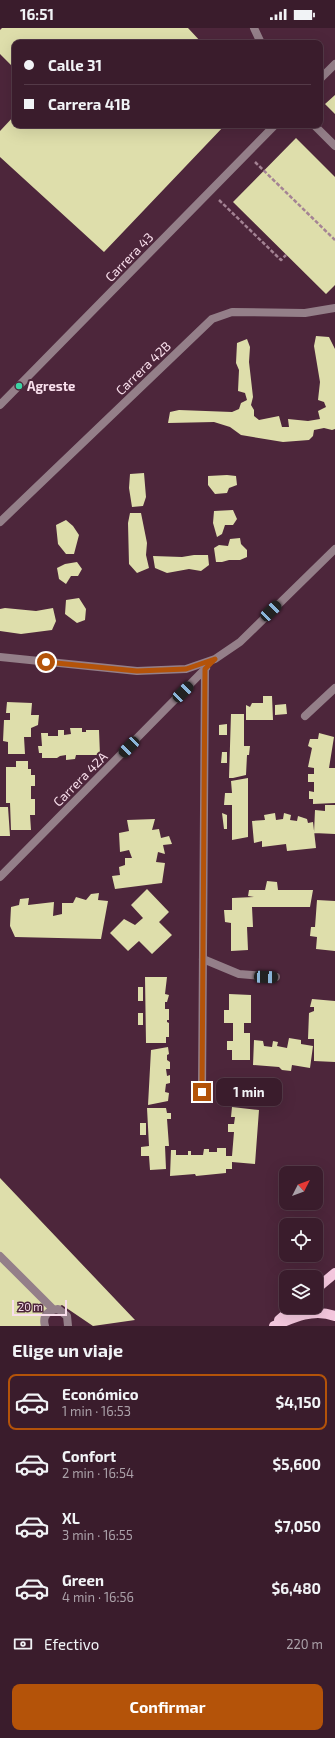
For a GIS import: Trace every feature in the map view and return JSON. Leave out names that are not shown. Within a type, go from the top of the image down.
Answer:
[{"type":"main road","points":[[323,1283],[335,1273]]},
{"type":"main road","points":[[274,1326],[296,1316],[316,1312],[335,1316]]},
{"type":"main road","points":[[274,1326],[287,1314]]},
{"type":"street","points":[[254,28],[260,40]]},
{"type":"street","points":[[323,76],[335,64]]},
{"type":"street","name":"Carrera 43","points":[[0,405],[272,128]]},
{"type":"street","points":[[317,128],[335,146]]},
{"type":"street","name":"Carrera 42B","points":[[0,522],[212,319],[232,312],[305,313],[335,308]]},
{"type":"street","name":"Carrera 42A","points":[[0,877],[215,659],[240,642],[335,549]]},
{"type":"street","points":[[0,657],[137,671],[186,669],[215,659]]},
{"type":"street","points":[[202,1092],[205,669]]},
{"type":"street","points":[[304,716],[335,688]]},
{"type":"street","points":[[0,869],[9,868]]},
{"type":"street","points":[[203,959],[239,974],[257,977],[276,977]]},
{"type":"street","points":[[0,1256],[53,1309]]},
{"type":"street","points":[[45,1326],[45,1316],[53,1309],[58,1309],[67,1316],[68,1326]]},
{"type":"path","points":[[264,171],[335,240]]},
{"type":"path","points":[[210,191],[281,260],[286,254]]},
{"type":"building","points":[[2,28],[188,28],[199,40],[12,40],[12,66],[0,54],[0,30]]},
{"type":"building","points":[[335,95],[335,114],[325,104]]},
{"type":"building","points":[[12,118],[12,128],[222,128],[104,252],[0,157],[0,131]]},
{"type":"building","points":[[296,138],[335,177],[335,285],[326,294],[233,202]]},
{"type":"building","points":[[316,336],[329,337],[335,349],[335,429],[332,430],[324,428],[314,430],[313,436],[309,440],[283,442],[241,435],[230,427],[214,422],[168,423],[170,412],[179,410],[232,412],[239,409],[241,403],[247,400],[245,393],[238,391],[239,370],[236,363],[237,343],[247,339],[250,347],[249,362],[253,397],[251,405],[254,410],[254,416],[259,420],[279,416],[282,427],[289,427],[288,419],[308,421],[320,419],[318,411],[326,407],[324,402],[318,400],[320,382],[314,346]]},
{"type":"building","points":[[144,473],[146,497],[143,506],[132,507],[129,488],[130,474]]},
{"type":"building","points":[[208,476],[236,476],[237,485],[229,488],[227,493],[215,494],[208,485]]},
{"type":"building","points":[[233,510],[237,519],[233,525],[225,525],[222,534],[217,537],[213,523],[214,511]]},
{"type":"building","points":[[130,513],[141,513],[147,543],[146,555],[149,568],[137,573],[129,564],[128,523]]},
{"type":"building","points":[[66,520],[73,526],[79,535],[74,554],[66,554],[58,544],[56,525]]},
{"type":"building","points":[[240,538],[241,544],[247,550],[247,557],[240,560],[216,562],[214,548],[219,545],[228,546],[230,539]]},
{"type":"building","points":[[208,555],[209,565],[201,571],[189,569],[167,573],[155,568],[153,556],[182,557]]},
{"type":"building","points":[[77,562],[82,569],[78,576],[71,576],[66,584],[59,579],[57,568],[65,564]]},
{"type":"building","points":[[79,598],[86,609],[85,620],[77,623],[65,614],[66,600]]},
{"type":"building","points":[[5,608],[36,611],[53,608],[56,621],[52,630],[21,634],[0,631],[0,609]]},
{"type":"building","points":[[263,696],[272,696],[273,720],[246,720],[246,705],[250,707],[252,703],[263,703]]},
{"type":"building","points":[[7,702],[32,703],[31,715],[39,715],[38,725],[31,728],[31,737],[24,737],[25,754],[8,754],[8,742],[3,741],[4,720],[10,720],[10,713],[6,713]]},
{"type":"building","points":[[286,704],[287,714],[275,715],[275,705]]},
{"type":"building","points":[[231,714],[244,714],[244,746],[250,746],[249,755],[247,755],[246,775],[229,778]]},
{"type":"building","points":[[227,724],[227,735],[219,735],[219,725]]},
{"type":"building","points":[[70,728],[82,728],[82,732],[86,732],[86,730],[99,730],[100,755],[76,755],[75,759],[66,760],[66,755],[57,758],[42,758],[42,753],[39,753],[38,746],[42,746],[41,733],[48,733],[48,736],[58,736],[58,730],[64,730],[64,735],[71,734]]},
{"type":"building","points":[[319,733],[334,737],[329,768],[335,768],[335,803],[313,804],[313,799],[309,799],[309,791],[314,792],[314,782],[308,782],[308,774],[314,774],[314,768],[308,767],[312,748],[308,746],[310,739],[318,739]]},
{"type":"building","points":[[222,752],[227,752],[227,763],[221,763]]},
{"type":"building","points":[[16,761],[28,761],[28,769],[31,769],[31,775],[35,775],[35,786],[31,786],[31,799],[35,799],[35,815],[30,815],[31,830],[11,830],[10,803],[6,803],[6,767],[16,767]]},
{"type":"building","points":[[248,778],[248,837],[232,840],[232,805],[224,805],[225,793],[232,793],[231,781]]},
{"type":"building","points":[[325,805],[335,805],[335,834],[314,833],[315,810],[325,811]]},
{"type":"building","points":[[0,807],[8,807],[10,836],[0,836]]},
{"type":"building","points":[[222,813],[227,815],[227,829],[224,829]]},
{"type":"building","points":[[275,813],[276,820],[283,819],[284,813],[291,815],[290,820],[297,821],[298,816],[307,819],[308,823],[313,822],[316,848],[287,851],[286,844],[262,847],[262,841],[254,843],[252,821],[265,820],[264,815]]},
{"type":"building","points":[[155,819],[152,830],[159,829],[161,838],[169,836],[172,844],[163,845],[165,854],[158,852],[156,862],[165,863],[162,883],[115,889],[112,876],[120,875],[119,867],[125,865],[125,858],[132,858],[129,850],[120,852],[119,833],[129,831],[127,820]]},
{"type":"building","points":[[267,881],[277,882],[278,890],[313,890],[310,907],[252,907],[253,927],[247,927],[248,950],[231,951],[231,923],[225,922],[224,910],[232,910],[232,898],[254,897],[248,896],[249,890],[265,890]]},
{"type":"building","points":[[147,889],[169,912],[159,922],[172,935],[152,954],[139,941],[128,951],[110,933],[124,919],[135,925],[143,918],[131,905]]},
{"type":"building","points":[[99,893],[98,900],[108,901],[101,939],[15,937],[10,926],[11,907],[19,905],[20,899],[29,898],[28,905],[54,902],[53,916],[62,914],[62,903],[73,903],[76,897],[86,900],[91,894]]},
{"type":"building","points":[[317,900],[335,901],[335,951],[316,949],[317,937],[310,936],[311,927],[315,927]]},
{"type":"building","points":[[145,977],[167,977],[165,994],[169,995],[167,1002],[165,1002],[165,1009],[169,1009],[169,1020],[167,1020],[167,1022],[169,1023],[169,1037],[166,1037],[166,1043],[146,1043]]},
{"type":"building","points":[[138,987],[143,987],[143,1001],[138,1001]]},
{"type":"building","points":[[229,994],[251,995],[251,1023],[244,1023],[244,1033],[250,1033],[250,1060],[232,1060],[232,1050],[227,1050],[227,1041],[233,1041],[233,1023],[224,1023],[224,1010],[229,1010]]},
{"type":"building","points":[[312,999],[335,1001],[335,1062],[314,1061],[314,1039],[308,1039],[309,1013],[314,1011],[314,1007],[310,1007]]},
{"type":"building","points":[[138,1013],[143,1013],[143,1025],[138,1025]]},
{"type":"building","points":[[289,1038],[301,1040],[301,1044],[313,1046],[310,1068],[292,1065],[291,1071],[282,1070],[279,1067],[253,1065],[254,1040],[263,1041],[264,1046],[272,1047],[273,1041],[278,1042],[277,1046],[287,1048]]},
{"type":"building","points":[[168,1047],[169,1054],[167,1055],[167,1060],[170,1062],[170,1069],[166,1069],[167,1076],[170,1075],[170,1083],[166,1084],[165,1092],[169,1093],[168,1101],[148,1105],[151,1050]]},
{"type":"building","points":[[232,1107],[259,1110],[255,1164],[232,1162],[232,1169],[226,1169],[226,1173],[196,1176],[195,1174],[170,1176],[171,1150],[176,1150],[176,1155],[188,1155],[188,1151],[191,1151],[191,1155],[203,1155],[204,1149],[209,1149],[209,1152],[217,1152],[217,1148],[226,1148],[226,1156],[232,1156],[234,1132],[228,1132],[228,1124],[234,1124],[235,1117],[231,1117]]},
{"type":"building","points":[[147,1108],[166,1108],[167,1113],[171,1113],[171,1119],[167,1119],[169,1146],[165,1146],[166,1169],[150,1170],[149,1156],[141,1156],[141,1147],[149,1146]]},
{"type":"building","points":[[140,1123],[146,1123],[146,1135],[140,1135]]},
{"type":"building","points":[[0,1178],[135,1320],[93,1326],[62,1305],[48,1312],[48,1326],[0,1326]]},
{"type":"place","name":"Agreste","points":[[19,386]]},
{"type":"route","points":[[46,662],[137,671],[186,669],[215,659],[205,669],[202,1092]]}]
